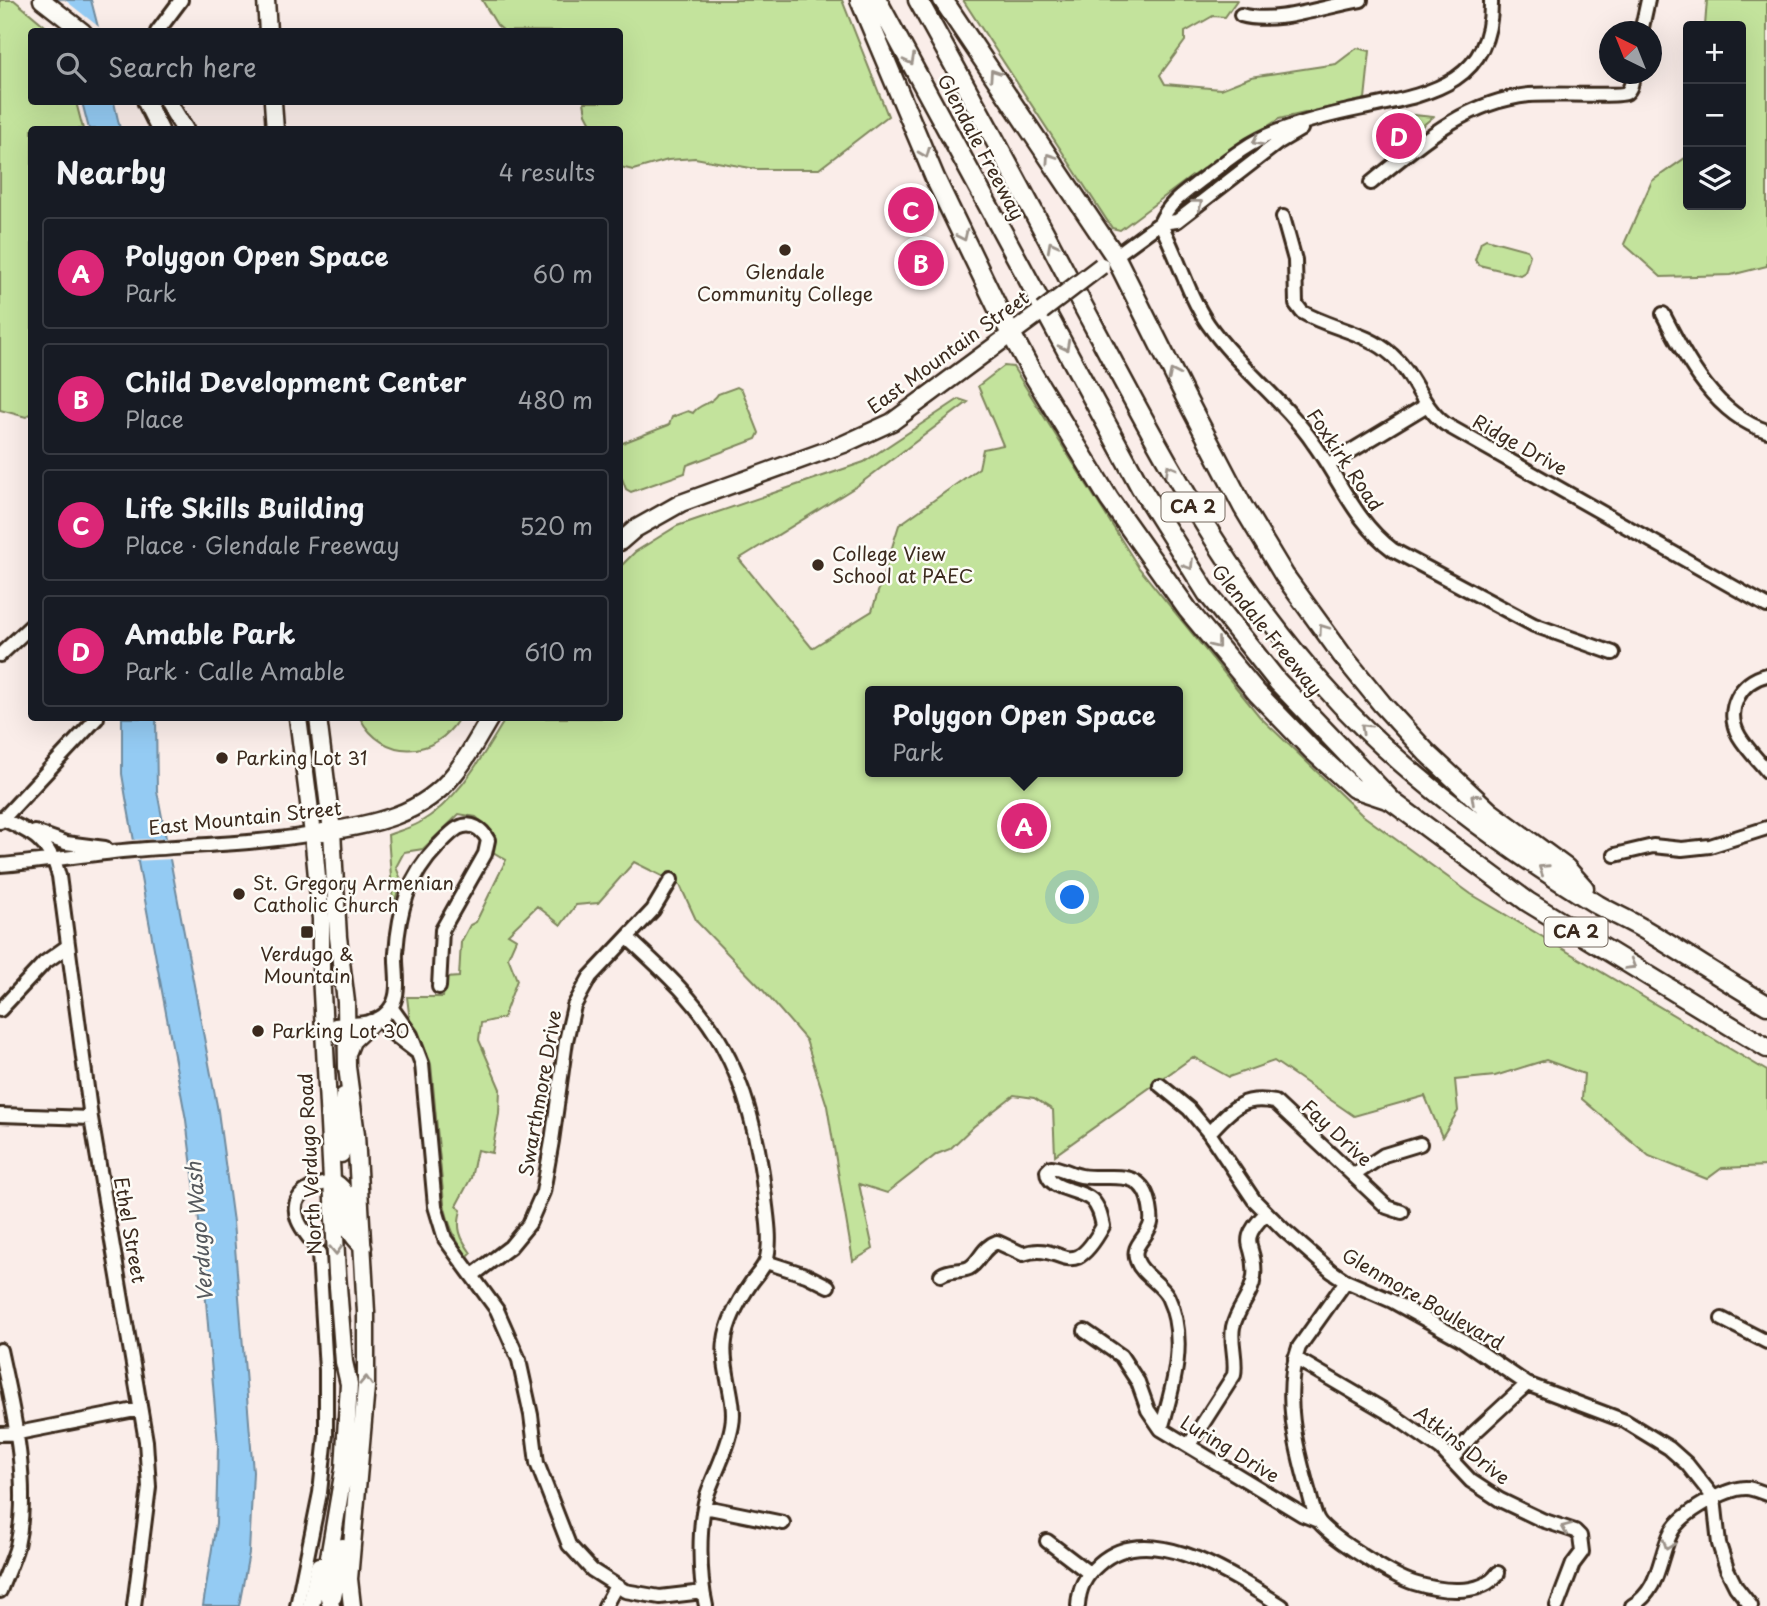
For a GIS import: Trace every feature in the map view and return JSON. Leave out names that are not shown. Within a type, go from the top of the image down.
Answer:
[{"type":"highway","points":[[860,0],[935,178],[1109,499],[1188,610],[1303,741],[1353,788],[1393,802]]},
{"type":"highway","name":"Glendale Freeway","points":[[877,0],[1141,488],[1207,593],[1278,682],[1393,802],[1528,902],[1767,1048]]},
{"type":"highway","name":"Glendale Freeway","points":[[918,0],[1017,179],[1154,441],[1230,566],[1293,650],[1364,728],[1471,820],[1600,906],[1767,1004]]},
{"type":"highway","points":[[943,0],[1108,261],[1188,402],[1243,507],[1284,575],[1342,655],[1382,704],[1427,752],[1490,812],[1566,868],[1600,906]]},
{"type":"main road","points":[[266,0],[268,28]]},
{"type":"main road","points":[[48,4],[78,28]]},
{"type":"main road","points":[[148,105],[158,126]]},
{"type":"main road","points":[[170,105],[182,126]]},
{"type":"main road","points":[[273,105],[275,126]]},
{"type":"main road","name":"East Mountain Street","points":[[623,539],[635,529],[681,503],[844,444],[892,422],[1108,261]]},
{"type":"main road","name":"North Verdugo Road","points":[[298,721],[321,919],[328,1098],[344,1362],[349,1384],[344,1469],[326,1581],[331,1606]]},
{"type":"main road","points":[[318,721],[332,831],[341,1024],[335,1082],[328,1098]]},
{"type":"main road","name":"East Mountain Street","points":[[313,834],[381,822],[422,804],[454,775],[488,721]]},
{"type":"main road","points":[[321,961],[329,968],[347,1060],[356,1135],[363,1247],[367,1351],[362,1449],[349,1578],[352,1606]]},
{"type":"main road","points":[[363,1247],[349,1232],[346,1194],[342,1187],[334,1182],[341,1172],[347,1060],[352,1041],[375,1020]]},
{"type":"main road","points":[[311,1606],[338,1463],[344,1362]]},
{"type":"main road","points":[[331,1606],[362,1449]]},
{"type":"street","points":[[1241,15],[1254,19],[1281,17],[1331,3],[1361,0]]},
{"type":"street","points":[[1108,261],[1160,223],[1177,220],[1279,142],[1321,117],[1432,92],[1455,80],[1473,62],[1483,45],[1490,23],[1491,0]]},
{"type":"street","points":[[1643,21],[1648,0]]},
{"type":"street","points":[[160,28],[179,1]]},
{"type":"street","points":[[1371,183],[1436,130],[1479,107],[1528,95],[1567,93],[1617,96],[1626,92],[1632,84]]},
{"type":"street","name":"Ridge Drive","points":[[1283,217],[1293,251],[1296,304],[1302,312],[1369,340],[1391,354],[1427,405],[1445,425],[1767,606]]},
{"type":"street","name":"Foxkirk Road","points":[[1160,223],[1187,286],[1207,322],[1236,358],[1294,418],[1368,528],[1394,550],[1534,625],[1613,653]]},
{"type":"street","points":[[1664,314],[1689,362],[1714,395],[1745,421],[1767,431]]},
{"type":"street","points":[[1328,465],[1427,405]]},
{"type":"street","points":[[0,655],[28,629]]},
{"type":"street","points":[[1767,674],[1742,689],[1737,697],[1733,715],[1738,735],[1767,771]]},
{"type":"street","points":[[94,721],[1,820],[66,842],[130,850]]},
{"type":"street","points":[[341,1024],[375,1020],[391,1007],[397,988],[396,954],[400,916],[416,871],[456,829],[473,825],[483,830],[488,840],[485,854],[442,930],[439,987]]},
{"type":"street","points":[[22,827],[49,849],[55,861]]},
{"type":"street","points":[[1615,855],[1653,846],[1682,849],[1710,846],[1767,828]]},
{"type":"street","name":"East Mountain Street","points":[[0,865],[55,861],[130,850],[257,842],[313,834]]},
{"type":"street","name":"Ethel Street","points":[[55,861],[91,1118],[146,1441],[149,1487],[134,1606]]},
{"type":"street","name":"Swarthmore Drive","points":[[473,1275],[510,1247],[530,1224],[543,1192],[566,1041],[574,1006],[590,977],[653,910],[671,880]]},
{"type":"street","points":[[628,938],[670,977],[722,1044],[748,1111],[764,1183],[768,1234],[766,1262],[733,1316],[724,1340],[733,1422],[728,1444],[706,1498],[701,1542],[706,1606]]},
{"type":"street","points":[[0,1010],[44,963],[68,946]]},
{"type":"street","points":[[391,1007],[411,1035],[422,1064],[435,1206],[445,1239],[496,1310],[519,1360],[537,1463],[569,1545],[592,1570],[625,1591],[660,1597],[703,1592]]},
{"type":"street","points":[[375,1020],[418,1053]]},
{"type":"street","name":"Glenmore Boulevard","points":[[1160,1085],[1189,1109],[1209,1133],[1254,1200],[1266,1213],[1312,1255],[1346,1281],[1392,1301],[1461,1339],[1527,1384],[1625,1421],[1669,1448],[1687,1464],[1714,1498]]},
{"type":"street","name":"Fay Drive","points":[[1209,1133],[1238,1105],[1261,1099],[1275,1102],[1387,1207],[1402,1212]]},
{"type":"street","points":[[0,1115],[91,1118]]},
{"type":"street","points":[[1354,1175],[1384,1155],[1419,1144]]},
{"type":"street","points":[[941,1275],[971,1267],[990,1245],[998,1242],[1023,1254],[1033,1250],[1073,1259],[1082,1256],[1103,1226],[1100,1212],[1091,1199],[1052,1183],[1047,1178],[1046,1171],[1051,1167],[1061,1168],[1078,1176],[1131,1177],[1149,1199],[1152,1217],[1150,1227],[1139,1240],[1135,1253],[1138,1264],[1161,1285],[1169,1298],[1178,1345],[1174,1384],[1161,1429]]},
{"type":"street","points":[[297,1606],[320,1493],[327,1404],[320,1254],[314,1240],[299,1222],[296,1211],[298,1199],[314,1184],[334,1182]]},
{"type":"street","points":[[1189,1445],[1234,1375],[1236,1362],[1231,1337],[1233,1324],[1252,1287],[1255,1274],[1249,1238],[1251,1229],[1266,1213]]},
{"type":"street","points":[[766,1262],[806,1275],[828,1286]]},
{"type":"street","points":[[1318,1521],[1300,1461],[1291,1385],[1295,1358],[1310,1330],[1346,1281]]},
{"type":"street","points":[[1722,1319],[1767,1342]]},
{"type":"street","name":"Luring Drive","points":[[1085,1331],[1121,1356],[1138,1382],[1148,1410],[1161,1429],[1303,1515],[1318,1521],[1350,1547],[1414,1583],[1467,1589],[1484,1587],[1498,1573]]},
{"type":"street","points":[[0,1350],[18,1433],[22,1510],[16,1547],[0,1591]]},
{"type":"street","name":"Atkins Drive","points":[[1295,1358],[1394,1416],[1440,1449],[1471,1481],[1500,1500],[1542,1520],[1575,1531],[1580,1536],[1582,1552],[1573,1564],[1558,1606]]},
{"type":"street","points":[[1451,1460],[1474,1433],[1527,1384]]},
{"type":"street","points":[[0,1434],[18,1433],[141,1409]]},
{"type":"street","points":[[1632,1606],[1649,1592],[1658,1575],[1673,1530],[1683,1519],[1714,1498],[1746,1488],[1767,1494]]},
{"type":"street","points":[[1714,1498],[1719,1544],[1736,1587],[1746,1604]]},
{"type":"street","points":[[705,1507],[783,1523]]},
{"type":"street","points":[[1047,1541],[1089,1573]]},
{"type":"street","points":[[1078,1606],[1082,1584],[1106,1557],[1119,1552],[1165,1549],[1188,1554],[1242,1581],[1282,1606]]},
{"type":"street","points":[[605,1606],[616,1586]]},
{"type":"green space","points":[[0,0],[14,0],[47,28],[28,28],[28,105],[77,105],[82,126],[28,126],[28,416],[0,410]]},
{"type":"green space","points":[[482,0],[842,0],[888,116],[819,169],[756,169],[695,158],[668,160],[633,170],[623,168],[623,126],[592,126],[584,105],[623,105],[623,28],[500,28]]},
{"type":"green space","points":[[963,0],[1237,0],[1225,17],[1213,16],[1185,32],[1185,41],[1160,75],[1165,84],[1221,89],[1251,77],[1336,64],[1357,48],[1370,51],[1365,99],[1279,119],[1192,176],[1120,230],[1112,228]]},
{"type":"green space","points":[[1707,0],[1767,0],[1767,266],[1731,275],[1661,277],[1624,244],[1652,181],[1683,159],[1683,210],[1746,210],[1746,21],[1705,21]]},
{"type":"green space","points":[[1414,115],[1433,117],[1397,147],[1380,125]]},
{"type":"green space","points":[[1486,239],[1527,250],[1530,255],[1525,272],[1520,275],[1479,265],[1475,260],[1481,242]]},
{"type":"green space","points":[[1004,366],[1013,367],[1139,568],[1260,717],[1361,814],[1471,894],[1767,1071],[1767,1166],[1722,1168],[1707,1179],[1649,1156],[1582,1099],[1584,1074],[1546,1060],[1495,1076],[1455,1080],[1458,1111],[1442,1137],[1425,1096],[1354,1116],[1274,1061],[1229,1077],[1193,1057],[1055,1155],[1053,1110],[1034,1098],[1014,1095],[974,1126],[950,1149],[937,1154],[887,1193],[859,1184],[873,1249],[853,1261],[827,1106],[806,1040],[761,988],[697,922],[680,885],[634,862],[598,903],[576,905],[561,925],[537,906],[508,934],[516,939],[508,957],[517,980],[503,1018],[481,1023],[479,1040],[500,1089],[499,1114],[492,1153],[477,1150],[471,1178],[456,1206],[461,1210],[460,1233],[471,1253],[467,1257],[452,1231],[444,1203],[431,1064],[410,1021],[407,997],[443,997],[445,978],[459,977],[461,942],[470,925],[476,922],[506,860],[493,852],[493,832],[476,817],[459,814],[423,849],[404,852],[396,867],[402,882],[393,904],[388,835],[419,823],[447,802],[479,762],[504,721],[623,721],[623,564],[635,552],[677,526],[864,462],[959,399],[968,402],[857,486],[739,559],[812,648],[872,611],[899,525],[979,468],[983,449],[1003,445],[978,386]]},
{"type":"green space","points":[[737,387],[742,390],[759,433],[756,439],[687,465],[685,473],[631,492],[626,489],[623,481],[623,443],[669,425],[672,417],[688,411],[693,413],[718,394]]},
{"type":"green space","points":[[362,721],[457,721],[449,732],[437,741],[409,750],[382,742]]},
{"type":"water","points":[[57,0],[91,0],[98,28]]},
{"type":"water","points":[[83,105],[115,105],[119,126],[88,126]]},
{"type":"water","points":[[122,721],[156,721],[157,791],[218,1111],[233,1222],[253,1472],[249,1553],[239,1606],[203,1606],[216,1523],[218,1445],[200,1229],[186,1120],[122,774]]},
{"type":"pier","points":[[54,0],[65,0],[99,28],[61,28]]},
{"type":"pier","points":[[168,838],[173,859],[134,861],[129,840]]},
{"type":"place","name":"Amable Park","points":[[1399,136]]},
{"type":"place","name":"Life Skills Building","points":[[911,210]]},
{"type":"place","name":"Glendale Community College","points":[[785,250]]},
{"type":"place","name":"Child Development Center","points":[[921,263]]},
{"type":"place","name":"College View School at PAEC","points":[[818,565]]},
{"type":"place","name":"Parking Lot 31","points":[[222,758]]},
{"type":"place","name":"Polygon Open Space","points":[[1024,826]]},
{"type":"place","name":"St. Gregory Armenian Catholic Church","points":[[239,894]]},
{"type":"place","name":"Verdugo & Mountain","points":[[307,932]]},
{"type":"place","name":"Parking Lot 30","points":[[258,1031]]},
{"type":"water label","name":"Verdugo Wash","points":[[200,1232]]}]
